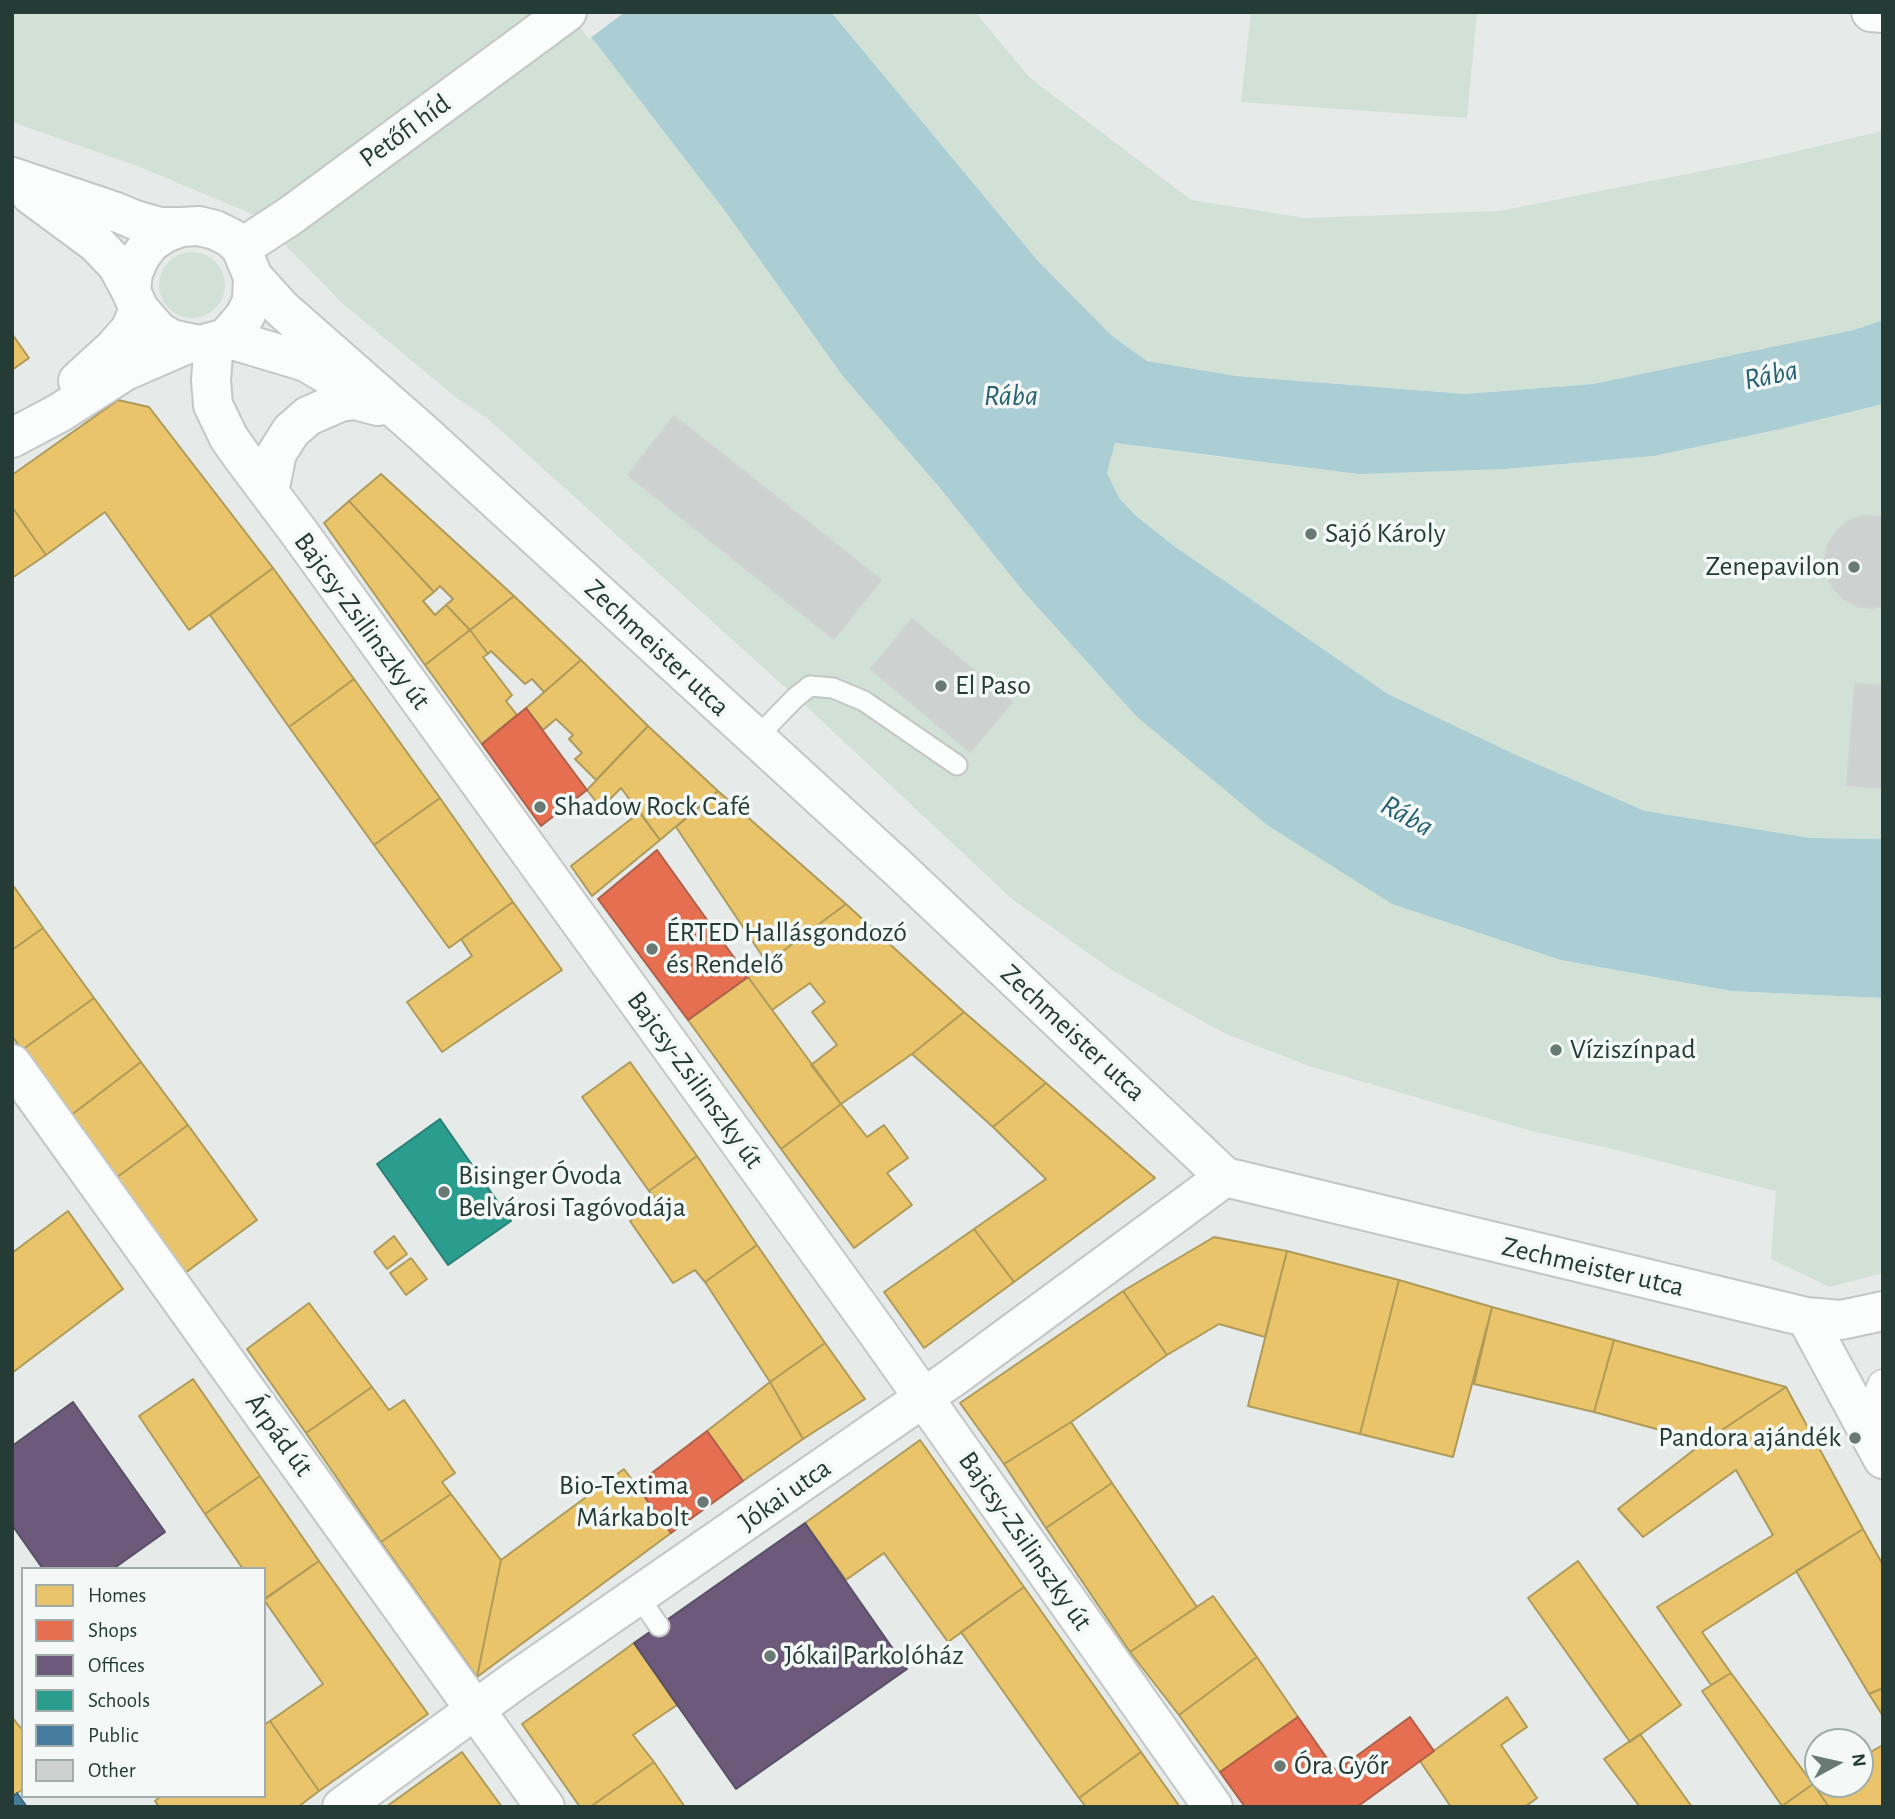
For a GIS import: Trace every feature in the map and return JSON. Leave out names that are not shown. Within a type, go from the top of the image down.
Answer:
[{"type":"street","name":"Petőfi híd","points":[[247,262],[290,216],[567,12]]},
{"type":"street","points":[[1871,12],[1883,13]]},
{"type":"street","points":[[12,179],[160,227],[199,226],[231,238],[247,262],[252,301],[245,316],[209,341],[125,371],[59,413],[16,436]]},
{"type":"street","points":[[12,179],[96,243],[117,265],[135,300],[158,331],[171,339],[209,341]]},
{"type":"street","points":[[16,436],[113,349],[130,330],[135,300],[133,273],[140,257],[150,243],[181,227]]},
{"type":"street","name":"Zechmeister utca","points":[[247,262],[282,309],[423,433],[906,876],[1225,1177],[1806,1318],[1841,1320],[1883,1311]]},
{"type":"street","name":"Zechmeister utca","points":[[209,341],[306,362],[387,408],[423,433]]},
{"type":"street","name":"Bajcsy-Zsilinszky út","points":[[209,341],[213,405],[229,438],[924,1398],[1213,1807]]},
{"type":"street","points":[[269,492],[277,453],[291,431],[309,416],[340,402],[355,400],[387,408]]},
{"type":"street","name":"Árpád út","points":[[12,1064],[545,1807]]},
{"type":"street","name":"Jókai utca","points":[[342,1807],[475,1709],[648,1611],[924,1398],[1225,1177]]},
{"type":"street","points":[[1806,1318],[1883,1459]]},
{"type":"street","points":[[1883,1385],[1880,1393],[1883,1400]]},
{"type":"lane","points":[[756,738],[810,686],[833,688],[864,701],[957,765]]},
{"type":"green space","points":[[12,12],[572,12],[725,211],[842,375],[940,488],[1023,591],[1137,717],[1267,825],[1392,904],[1561,960],[1731,991],[1883,998],[1883,1273],[1830,1287],[1771,1259],[1776,1191],[1535,1132],[1309,1066],[1224,1033],[1115,972],[1012,899],[808,708],[486,417],[458,399],[341,302],[257,216],[140,167],[12,122]]},
{"type":"green space","points":[[831,12],[975,12],[1030,78],[1191,200],[1305,218],[1499,211],[1763,159],[1883,131],[1883,320],[1854,330],[1593,384],[1465,394],[1236,376],[1147,361],[1111,335],[1037,260]]},
{"type":"green space","points":[[1251,12],[1477,12],[1467,118],[1241,102]]},
{"type":"green space","points":[[192,252],[205,254],[220,267],[225,285],[223,298],[210,313],[192,318],[179,316],[164,303],[159,285],[161,272],[174,257]]},
{"type":"green space","points":[[1883,404],[1883,839],[1811,838],[1645,811],[1514,754],[1388,694],[1174,546],[1136,516],[1119,498],[1107,474],[1115,443],[1227,458],[1505,469],[1654,456]]},
{"type":"water","name":"Rába","points":[[572,12],[831,12],[1037,260],[1111,335],[1147,361],[1236,376],[1465,394],[1593,384],[1854,330],[1883,320],[1883,404],[1654,456],[1505,469],[1359,474],[1115,443],[1107,473],[1119,498],[1136,516],[1174,546],[1388,694],[1514,754],[1645,811],[1811,838],[1883,839],[1883,998],[1731,991],[1561,960],[1392,904],[1267,825],[1137,717],[1023,591],[940,488],[842,375],[725,211]]},
{"type":"pier","points":[[568,12],[625,12],[589,39]]},
{"type":"building: Homes","points":[[12,334],[29,358],[12,370]]},
{"type":"building: Homes","points":[[118,400],[149,407],[273,568],[189,630],[105,512],[46,555],[12,507],[12,475]]},
{"type":"building: Homes","points":[[381,474],[514,596],[470,630],[446,605],[453,599],[440,586],[434,592],[349,501]]},
{"type":"building: Homes","points":[[349,501],[434,592],[423,601],[435,615],[446,605],[470,630],[425,665],[324,523]]},
{"type":"building: Homes","points":[[12,507],[46,555],[12,578]]},
{"type":"building: Homes","points":[[273,568],[354,679],[289,727],[210,615]]},
{"type":"building: Homes","points":[[514,596],[581,660],[544,692],[532,679],[525,684],[491,651],[488,654],[470,630]]},
{"type":"building: Homes","points":[[470,630],[488,654],[483,657],[512,695],[506,701],[517,715],[482,744],[425,665]]},
{"type":"building: Homes","points":[[581,660],[648,726],[596,780],[575,759],[582,753],[569,739],[573,735],[556,719],[543,730],[526,708]]},
{"type":"building: Homes","points":[[354,679],[440,798],[374,845],[289,727]]},
{"type":"building: Homes","points":[[648,726],[718,791],[660,840],[621,788],[601,808],[587,790]]},
{"type":"building: Homes","points":[[718,791],[846,904],[767,963],[676,827]]},
{"type":"building: Homes","points":[[440,798],[513,902],[449,948],[374,845]]},
{"type":"building: Homes","points":[[640,812],[660,840],[592,896],[571,866]]},
{"type":"building: Homes","points":[[12,884],[43,928],[12,950]]},
{"type":"building: Homes","points":[[513,902],[562,970],[442,1052],[407,1002],[472,956],[461,939]]},
{"type":"building: Homes","points":[[846,904],[964,1012],[912,1054],[841,1104],[811,1065],[837,1045],[812,1012],[825,1002],[810,983],[772,1010],[748,977]]},
{"type":"building: Homes","points":[[43,928],[94,998],[22,1050],[12,1036],[12,950]]},
{"type":"building: Homes","points":[[748,977],[841,1104],[781,1149],[688,1020]]},
{"type":"building: Homes","points":[[94,998],[141,1062],[70,1116],[22,1050]]},
{"type":"building: Homes","points":[[964,1012],[1046,1083],[993,1127],[912,1054]]},
{"type":"building: Homes","points":[[141,1062],[188,1125],[116,1178],[70,1116]]},
{"type":"building: Homes","points":[[630,1062],[697,1156],[649,1191],[582,1097]]},
{"type":"building: Homes","points":[[1046,1083],[1155,1178],[1014,1282],[974,1229],[1046,1179],[993,1127]]},
{"type":"building: Homes","points":[[841,1104],[867,1137],[884,1125],[908,1158],[887,1173],[912,1205],[854,1248],[781,1149]]},
{"type":"building: Homes","points":[[188,1125],[257,1220],[185,1273],[116,1178]]},
{"type":"building: Homes","points":[[697,1156],[757,1245],[705,1282],[695,1270],[673,1283],[630,1221],[659,1202],[649,1191]]},
{"type":"building: Homes","points":[[68,1211],[123,1289],[12,1373],[12,1253]]},
{"type":"building: Homes","points":[[974,1229],[1014,1282],[924,1348],[884,1292]]},
{"type":"building: Homes","points":[[394,1236],[407,1254],[387,1269],[374,1252]]},
{"type":"building: Homes","points":[[1214,1237],[1287,1251],[1265,1337],[1219,1324],[1167,1355],[1123,1291]]},
{"type":"building: Homes","points":[[757,1245],[825,1343],[770,1382],[705,1282]]},
{"type":"building: Homes","points":[[1287,1251],[1399,1280],[1360,1434],[1248,1406]]},
{"type":"building: Homes","points":[[411,1258],[427,1279],[406,1295],[390,1273]]},
{"type":"building: Homes","points":[[1399,1280],[1492,1307],[1453,1457],[1360,1434]]},
{"type":"building: Homes","points":[[1123,1291],[1167,1355],[1071,1422],[1004,1464],[960,1403]]},
{"type":"building: Homes","points":[[309,1303],[372,1387],[306,1433],[247,1349]]},
{"type":"building: Homes","points":[[1492,1307],[1614,1340],[1594,1412],[1474,1384]]},
{"type":"building: Homes","points":[[1614,1340],[1786,1387],[1704,1442],[1594,1412]]},
{"type":"building: Homes","points":[[825,1343],[865,1399],[803,1439],[770,1382]]},
{"type":"building: Homes","points":[[193,1379],[260,1476],[205,1514],[139,1416]]},
{"type":"building: Homes","points":[[770,1382],[803,1439],[743,1481],[707,1431]]},
{"type":"building: Homes","points":[[372,1387],[389,1410],[404,1400],[455,1473],[442,1482],[451,1494],[381,1542],[306,1433]]},
{"type":"building: Homes","points":[[1786,1387],[1863,1529],[1702,1632],[1731,1673],[1711,1685],[1657,1607],[1773,1535],[1736,1470],[1643,1537],[1618,1509],[1704,1442]]},
{"type":"building: Homes","points":[[1071,1422],[1112,1483],[1046,1528],[1004,1464]]},
{"type":"building: Homes","points":[[920,1440],[1024,1587],[948,1642],[884,1553],[846,1580],[805,1523]]},
{"type":"building: Homes","points":[[624,1469],[671,1533],[477,1677],[501,1560]]},
{"type":"building: Homes","points":[[260,1476],[319,1561],[266,1598],[266,1567],[242,1567],[205,1514]]},
{"type":"building: Homes","points":[[1112,1483],[1197,1607],[1130,1652],[1046,1528]]},
{"type":"building: Homes","points":[[451,1494],[501,1560],[477,1677],[381,1542]]},
{"type":"building: Homes","points":[[1863,1529],[1883,1565],[1883,1688],[1869,1694],[1796,1571]]},
{"type":"building: Homes","points":[[319,1561],[428,1714],[319,1791],[270,1721],[323,1684],[266,1603],[266,1599]]},
{"type":"building: Homes","points":[[1578,1561],[1681,1705],[1630,1742],[1528,1598]]},
{"type":"building: Homes","points":[[1024,1587],[1141,1752],[1079,1798],[961,1632]]},
{"type":"building: Homes","points":[[1213,1596],[1257,1657],[1179,1715],[1130,1652]]},
{"type":"building: Homes","points":[[634,1643],[677,1705],[633,1735],[654,1762],[590,1807],[580,1807],[522,1724]]},
{"type":"building: Homes","points":[[1257,1657],[1298,1717],[1220,1772],[1179,1715]]},
{"type":"building: Homes","points":[[1731,1673],[1804,1772],[1804,1790],[1782,1806],[1702,1691]]},
{"type":"building: Homes","points":[[1883,1688],[1883,1716],[1869,1694]]},
{"type":"building: Homes","points":[[1507,1697],[1527,1727],[1501,1745],[1537,1798],[1525,1807],[1451,1807],[1420,1761]]},
{"type":"building: Homes","points":[[12,1717],[21,1728],[21,1790],[12,1797]]},
{"type":"building: Homes","points":[[270,1721],[319,1791],[298,1807],[159,1807],[155,1801],[159,1798],[266,1798],[266,1724]]},
{"type":"building: Homes","points":[[1640,1734],[1692,1807],[1640,1807],[1604,1759]]},
{"type":"building: Homes","points":[[1883,1745],[1883,1807],[1829,1807],[1823,1798],[1874,1798],[1874,1750]]},
{"type":"building: Homes","points":[[462,1752],[502,1807],[386,1807]]},
{"type":"building: Homes","points":[[1141,1752],[1180,1807],[1086,1807],[1079,1798]]},
{"type":"building: Homes","points":[[654,1762],[685,1807],[590,1807]]},
{"type":"building: Homes","points":[[1804,1790],[1804,1798],[1823,1798],[1829,1807],[1782,1807]]},
{"type":"building: Shops","points":[[526,708],[587,790],[541,826],[482,744]]},
{"type":"building: Shops","points":[[657,850],[748,977],[688,1020],[598,899]]},
{"type":"building: Shops","points":[[707,1431],[743,1481],[671,1533],[636,1485]]},
{"type":"building: Shops","name":"Óra Győr","points":[[1298,1717],[1336,1771],[1410,1717],[1434,1751],[1357,1807],[1245,1807],[1220,1772]]},
{"type":"building: Offices","points":[[73,1402],[165,1532],[116,1567],[42,1567],[12,1525],[12,1446]]},
{"type":"building: Offices","name":"Jókai Parkolóház","points":[[805,1523],[907,1669],[736,1789],[634,1643]]},
{"type":"building: Schools","name":"Bisinger Óvoda Belvárosi Tagóvodája","points":[[440,1119],[511,1221],[448,1265],[377,1164]]},
{"type":"building: Public","points":[[17,1793],[27,1807],[12,1807],[12,1797]]},
{"type":"building: Other","points":[[674,416],[881,580],[834,639],[628,475]]},
{"type":"building: Other","name":"Zenepavilon","points":[[1863,516],[1883,517],[1883,606],[1872,608],[1857,606],[1844,599],[1833,588],[1826,574],[1828,544],[1848,521]]},
{"type":"building: Other","name":"El Paso","points":[[912,619],[1012,702],[970,752],[871,669]]},
{"type":"building: Other","points":[[1855,684],[1883,686],[1883,788],[1847,785]]},
{"type":"place","name":"Sajó Károly","points":[[1311,534]]},
{"type":"place","name":"Zenepavilon","points":[[1854,567]]},
{"type":"place","name":"El Paso","points":[[941,686]]},
{"type":"place","name":"Shadow Rock Café","points":[[540,807]]},
{"type":"place","name":"ÉRTED Hallásgondozó és Rendelő","points":[[652,949]]},
{"type":"place","name":"Víziszínpad","points":[[1556,1050]]},
{"type":"place","name":"Bisinger Óvoda Belvárosi Tagóvodája","points":[[444,1192]]},
{"type":"place","name":"Pandora ajándék","points":[[1855,1438]]},
{"type":"place","name":"Bio-Textima Márkabolt","points":[[703,1502]]},
{"type":"place","name":"Jókai Parkolóház","points":[[770,1656]]},
{"type":"place","name":"Óra Győr","points":[[1280,1766]]}]
